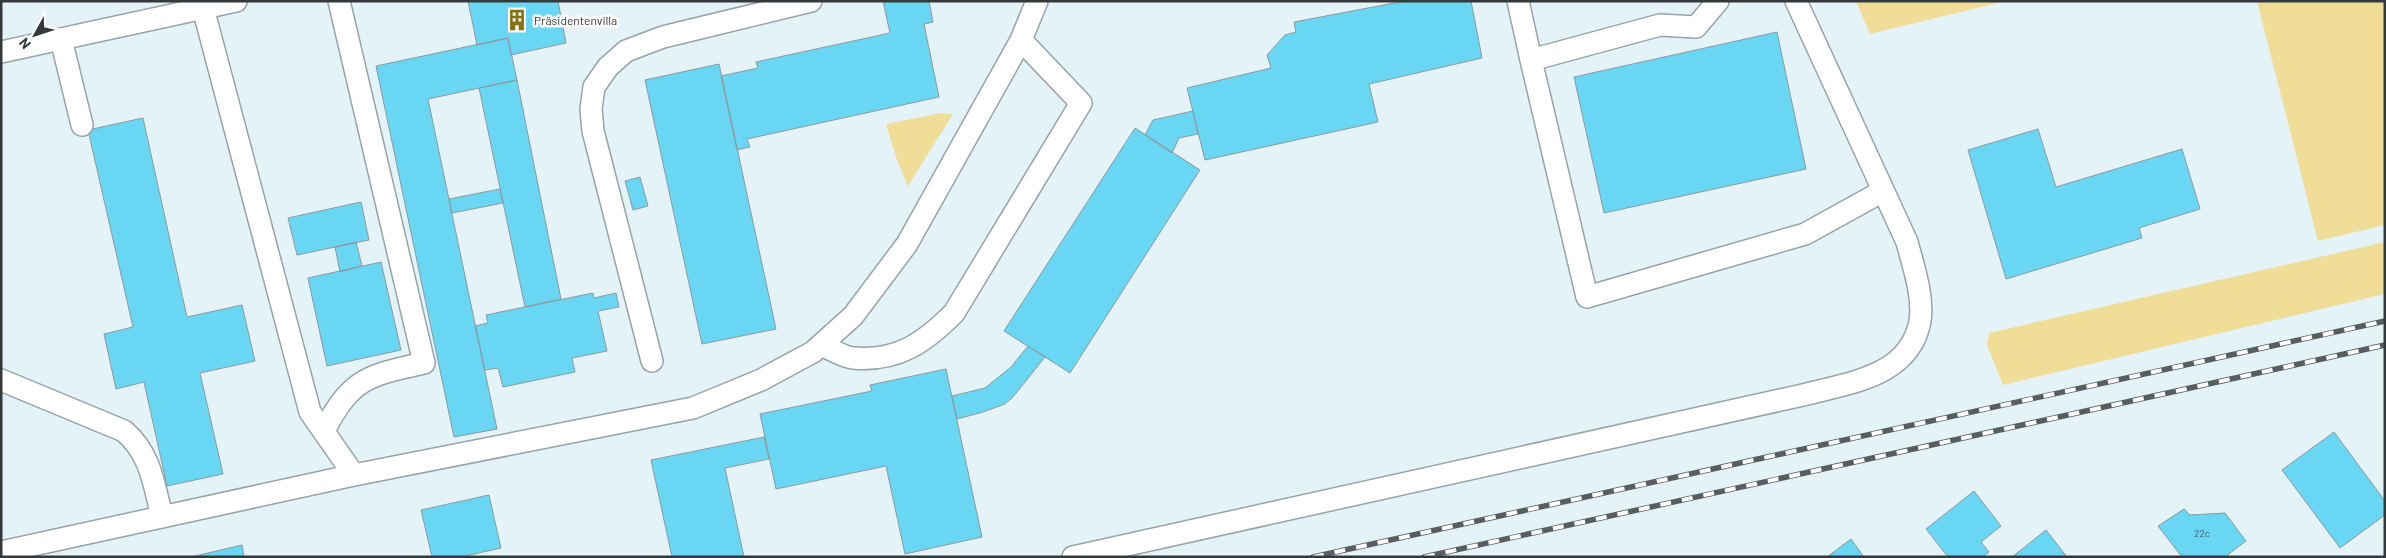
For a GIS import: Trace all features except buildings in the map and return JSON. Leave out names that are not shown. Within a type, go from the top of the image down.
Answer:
[{"type":"lane","points":[[1,52],[236,1]]},
{"type":"lane","points":[[324,431],[336,407],[349,391],[362,380],[424,363],[339,1]]},
{"type":"lane","points":[[652,361],[593,131],[591,109],[594,87],[608,67],[626,51],[663,37],[811,1]]},
{"type":"lane","points":[[1,552],[354,475],[693,408],[761,380],[813,352],[853,316],[907,244],[1021,40],[1038,1]]},
{"type":"lane","points":[[1518,1],[1587,297],[1805,234],[1884,191]]},
{"type":"lane","points":[[1531,60],[1660,25],[1696,27],[1718,1]]},
{"type":"lane","points":[[1073,557],[1794,397],[1867,378],[1896,364],[1913,343],[1921,320],[1918,282],[1907,242],[1796,1]]},
{"type":"lane","points":[[203,8],[310,412],[354,475]]},
{"type":"lane","points":[[61,39],[82,125]]},
{"type":"lane","points":[[821,345],[852,358],[882,356],[910,349],[934,333],[954,312],[1081,102],[1021,40]]},
{"type":"lane","points":[[1,380],[124,431],[137,442],[150,467],[162,517]]},
{"type":"shaded area","points":[[1856,1],[2006,1],[1870,34]]},
{"type":"shaded area","points":[[2257,1],[2385,1],[2385,225],[2318,241]]},
{"type":"shaded area","points":[[941,113],[953,114],[908,186],[897,160],[886,124]]},
{"type":"shaded area","points":[[2385,242],[2385,294],[2003,385],[1987,345],[1989,333]]},
{"type":"railway","points":[[1313,557],[2385,321]]},
{"type":"railway","points":[[1424,557],[2385,345]]},
{"type":"place","name":"Präsidentenvilla","points":[[517,20]]}]
